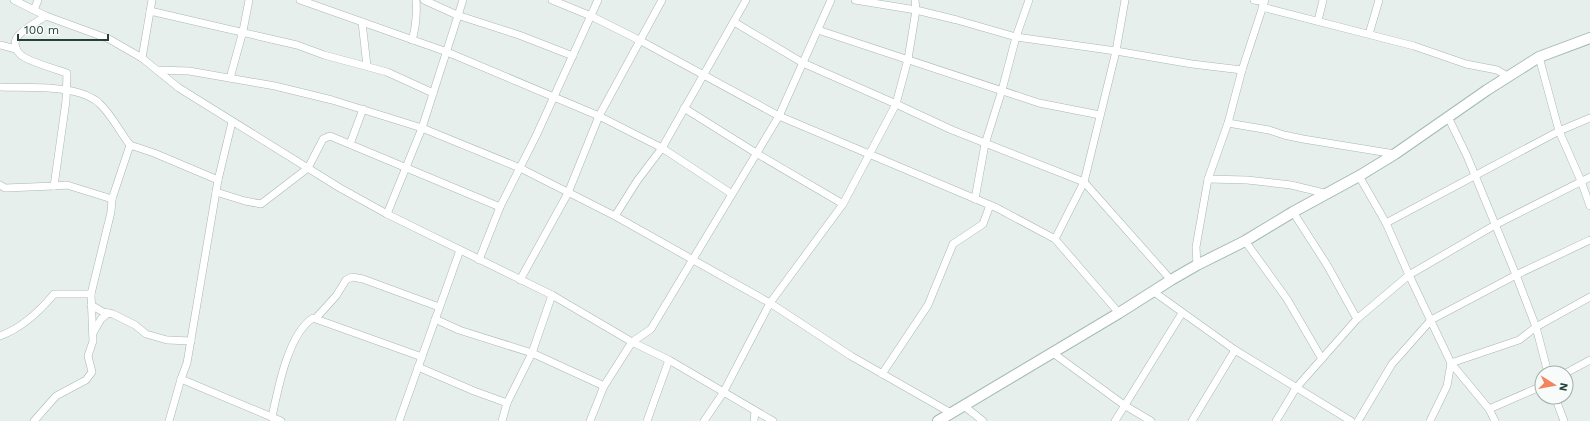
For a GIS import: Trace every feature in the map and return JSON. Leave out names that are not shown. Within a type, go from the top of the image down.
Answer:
[{"type":"street","points":[[14,0],[46,16],[109,39],[142,58],[179,88],[232,122],[387,214],[552,295],[632,342],[669,360],[773,421]]},
{"type":"street","points":[[34,10],[38,0]]},
{"type":"street","points":[[142,58],[152,0]]},
{"type":"street","points":[[230,78],[243,32],[249,0]]},
{"type":"street","points":[[300,0],[447,52],[599,116],[662,148],[732,194]]},
{"type":"street","points":[[412,40],[416,29],[416,0]]},
{"type":"street","points":[[424,0],[457,15],[519,34],[573,56]]},
{"type":"street","points":[[387,214],[422,128],[463,0]]},
{"type":"street","points":[[552,0],[591,16],[641,41],[779,116],[990,205],[1055,239],[1119,313]]},
{"type":"street","points":[[479,260],[500,207],[554,97],[598,0]]},
{"type":"street","points":[[520,280],[568,193],[599,116],[662,0]]},
{"type":"street","points":[[590,421],[604,386],[632,342],[651,329],[779,116],[831,0]]},
{"type":"street","points":[[855,0],[916,10],[1016,37],[1116,51],[1192,64],[1242,70]]},
{"type":"street","points":[[704,421],[723,393],[770,303],[843,204],[896,104],[908,59],[916,10],[915,0]]},
{"type":"street","points":[[975,199],[985,144],[1002,90],[1016,37],[1029,0]]},
{"type":"street","points":[[1055,239],[1084,182],[1116,51],[1126,0]]},
{"type":"street","points":[[1254,0],[1318,21],[1414,46],[1466,64],[1497,70],[1509,77]]},
{"type":"street","points":[[1318,21],[1323,0]]},
{"type":"street","points":[[1369,34],[1379,0]]},
{"type":"street","points":[[615,216],[637,181],[662,148],[745,1]]},
{"type":"street","points":[[1197,265],[1196,247],[1208,179],[1228,123],[1242,70],[1264,3]]},
{"type":"street","points":[[150,11],[297,45],[324,55],[387,72],[433,94]]},
{"type":"street","points":[[46,16],[18,37],[15,42],[16,49],[22,56],[67,73],[54,186]]},
{"type":"street","points":[[362,22],[367,66]]},
{"type":"street","points":[[734,22],[803,63],[985,144],[1084,182],[1171,280]]},
{"type":"street","points":[[818,30],[1039,103],[1100,115]]},
{"type":"street","points":[[938,421],[1154,292],[1171,280],[1245,241],[1293,212],[1360,176],[1395,154],[1487,90],[1539,58],[1590,38]]},
{"type":"street","points":[[0,45],[16,49]]},
{"type":"street","points":[[1539,58],[1559,131],[1581,181],[1590,206]]},
{"type":"street","points":[[157,70],[189,70],[275,86],[363,109],[422,128],[520,168],[615,216],[770,303],[851,356],[951,413]]},
{"type":"street","points":[[0,87],[66,90],[83,94],[104,108],[130,145],[154,153],[218,180]]},
{"type":"street","points":[[684,108],[756,153],[843,204]]},
{"type":"street","points":[[350,144],[363,109]]},
{"type":"street","points":[[1448,117],[1467,156],[1516,275],[1536,327],[1546,365]]},
{"type":"street","points":[[1386,223],[1559,131],[1590,118]]},
{"type":"street","points":[[169,421],[187,363],[218,180],[232,122]]},
{"type":"street","points":[[1228,123],[1269,130],[1291,136],[1395,154]]},
{"type":"street","points":[[216,192],[245,201],[261,204],[308,168],[321,143],[326,137],[333,137],[500,207]]},
{"type":"street","points":[[34,421],[56,396],[86,380],[91,375],[92,369],[88,356],[93,334],[91,294],[112,199],[130,145]]},
{"type":"street","points":[[1360,176],[1386,223],[1451,363],[1489,409],[1495,421]]},
{"type":"street","points":[[1276,421],[1296,388],[1357,319],[1409,275],[1495,225],[1590,177]]},
{"type":"street","points":[[1208,179],[1247,180],[1291,185],[1328,194]]},
{"type":"street","points":[[0,186],[5,188],[68,184],[112,199]]},
{"type":"street","points":[[882,374],[928,305],[952,244],[984,224],[990,205]]},
{"type":"street","points":[[1293,212],[1327,265],[1357,319]]},
{"type":"street","points":[[1358,421],[1392,364],[1431,320],[1516,275],[1590,240]]},
{"type":"street","points":[[1245,241],[1287,300],[1322,359]]},
{"type":"street","points":[[401,420],[418,367],[460,250]]},
{"type":"street","points":[[316,318],[336,296],[346,280],[352,277],[363,279],[439,307]]},
{"type":"street","points":[[1154,292],[1235,350],[1351,421]]},
{"type":"street","points":[[0,336],[7,334],[32,317],[54,294],[91,294]]},
{"type":"street","points":[[502,421],[507,403],[532,353],[552,295]]},
{"type":"street","points":[[1451,363],[1520,340],[1536,327],[1590,297]]},
{"type":"street","points":[[91,305],[135,325],[142,332],[153,337],[167,340],[191,341]]},
{"type":"street","points":[[93,334],[100,319],[108,313]]},
{"type":"street","points":[[1115,421],[1182,313]]},
{"type":"street","points":[[273,419],[284,366],[288,355],[307,321],[313,318],[422,357]]},
{"type":"street","points":[[435,319],[459,330],[532,353],[604,386]]},
{"type":"street","points":[[1192,421],[1235,350]]},
{"type":"street","points":[[1052,353],[1124,405],[1151,421]]},
{"type":"street","points":[[647,421],[669,360]]},
{"type":"street","points":[[1574,369],[1590,360]]},
{"type":"street","points":[[1430,421],[1447,386],[1451,363]]},
{"type":"street","points":[[418,367],[474,391],[507,403]]},
{"type":"street","points":[[181,379],[273,419],[281,421]]},
{"type":"street","points":[[1489,409],[1534,389]]},
{"type":"street","points":[[1557,405],[1564,421]]},
{"type":"street","points":[[964,406],[983,421]]},
{"type":"street","points":[[754,421],[755,411]]}]
